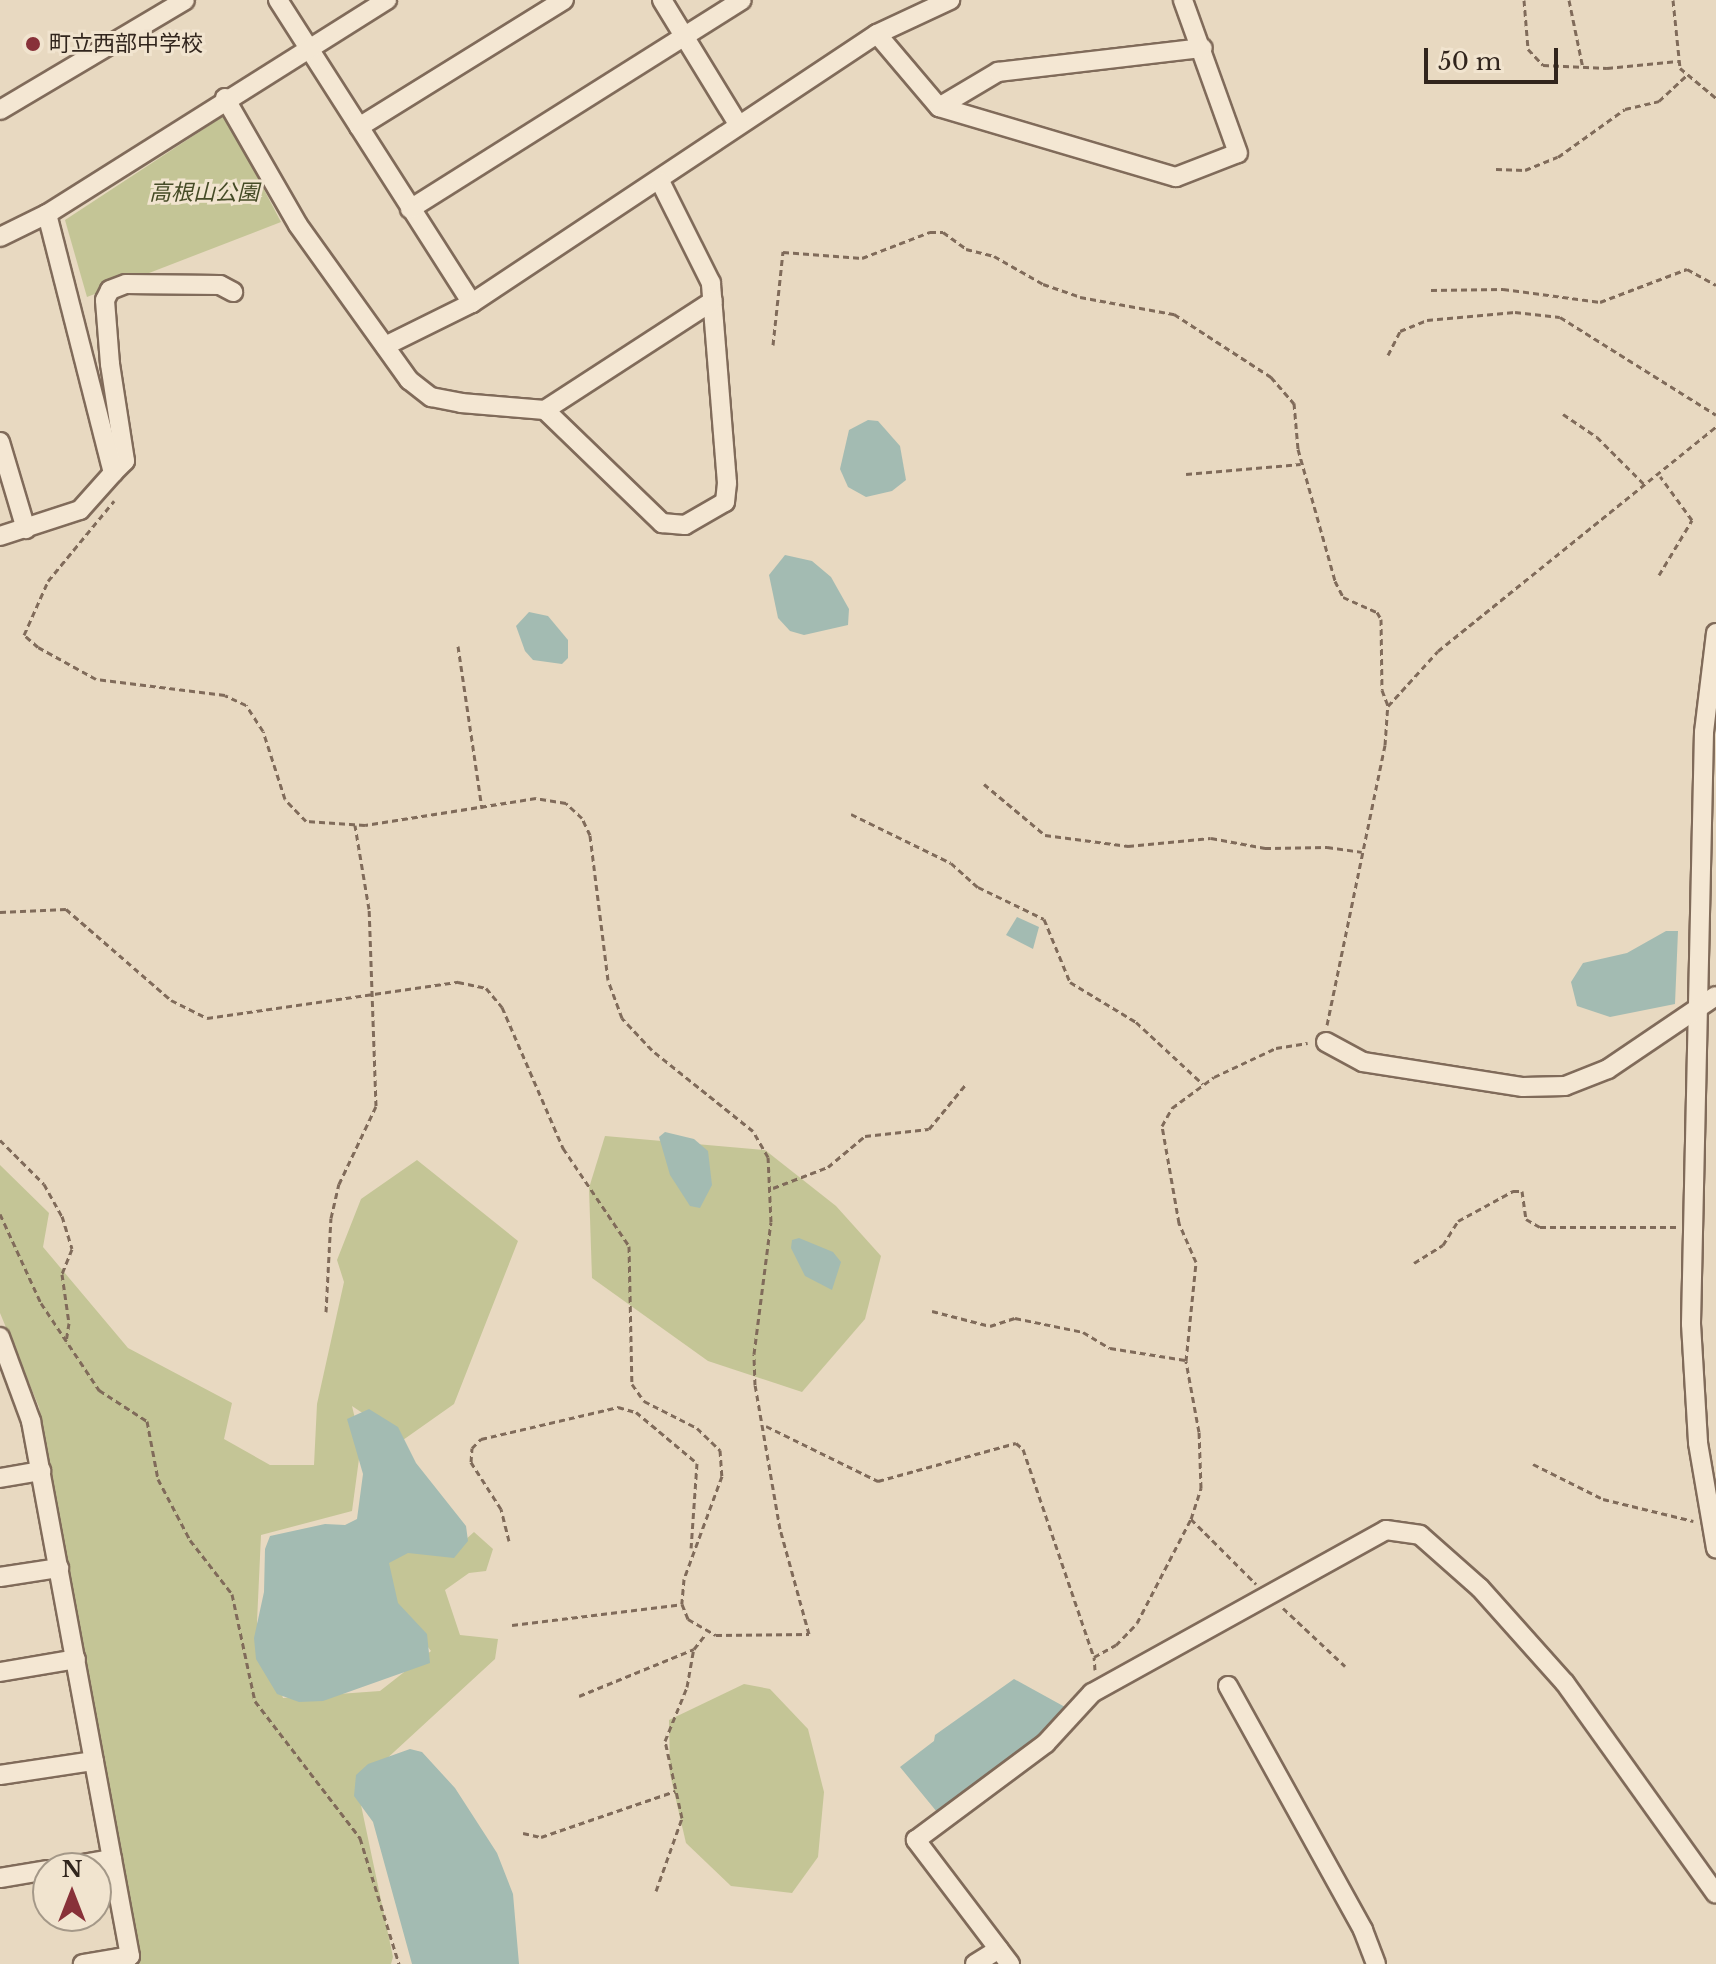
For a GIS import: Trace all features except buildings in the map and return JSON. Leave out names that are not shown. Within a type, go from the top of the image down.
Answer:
[{"type":"street","points":[[0,110],[185,0]]},
{"type":"street","points":[[278,0],[313,48],[410,209],[472,303]]},
{"type":"street","points":[[0,237],[47,214],[225,98],[313,48],[387,0]]},
{"type":"street","points":[[359,127],[564,0]]},
{"type":"street","points":[[662,0],[738,124]]},
{"type":"street","points":[[410,209],[742,0]]},
{"type":"street","points":[[385,346],[472,303],[877,34],[950,0]]},
{"type":"street","points":[[877,34],[939,107],[1176,177],[1238,153],[1203,48],[1183,0]]},
{"type":"street","points":[[939,107],[998,72],[1203,48]]},
{"type":"street","points":[[225,98],[298,225],[409,380],[431,397],[545,410],[662,523],[685,525],[725,502],[713,301],[711,283],[660,181]]},
{"type":"street","points":[[47,214],[113,473]]},
{"type":"street","points":[[0,536],[80,510],[125,461],[110,364],[105,300],[110,290],[126,284],[220,285],[233,292]]},
{"type":"street","points":[[545,410],[713,301]]},
{"type":"street","points":[[0,442],[26,529]]},
{"type":"street","points":[[1716,633],[1704,732],[1692,1227],[1698,1443],[1716,1548]]},
{"type":"street","points":[[1326,1042],[1363,1062],[1542,1088],[1596,1074],[1716,996]]},
{"type":"street","points":[[0,1337],[8,1378],[41,1471],[111,1852]]},
{"type":"street","points":[[0,1478],[41,1471]]},
{"type":"street","points":[[975,1964],[1005,1957],[916,1840],[1046,1743],[1092,1693],[1386,1530],[1420,1535],[1480,1588],[1565,1683],[1716,1894]]},
{"type":"street","points":[[0,1577],[59,1568]]},
{"type":"street","points":[[0,1672],[76,1659]]},
{"type":"street","points":[[1228,1686],[1291,1809],[1363,1930],[1376,1964]]},
{"type":"street","points":[[0,1775],[94,1761]]},
{"type":"street","points":[[83,1964],[130,1956],[112,1859]]},
{"type":"street","points":[[0,1878],[32,1873]]},
{"type":"path","points":[[1524,0],[1533,58],[1543,65],[1583,68],[1678,61]]},
{"type":"path","points":[[1569,0],[1583,68]]},
{"type":"path","points":[[1673,0],[1678,61],[1687,75],[1716,98]]},
{"type":"path","points":[[1496,169],[1525,170],[1558,157],[1625,109],[1659,101],[1687,75]]},
{"type":"path","points":[[773,345],[783,252],[862,258],[913,236],[943,232],[966,249],[994,256],[1043,284],[1112,306],[1174,314],[1271,377],[1294,403],[1302,464],[1343,597],[1377,612],[1381,619],[1382,690],[1388,706],[1362,852],[1330,996],[1326,1042],[1276,1048],[1203,1084],[1172,1108],[1162,1139],[1179,1223],[1196,1262],[1186,1361],[1199,1432],[1201,1488],[1191,1519],[1137,1623],[1116,1645],[1094,1657]]},
{"type":"path","points":[[1431,290],[1492,288],[1600,302],[1687,269],[1716,285]]},
{"type":"path","points":[[1388,355],[1400,331],[1427,320],[1515,312],[1560,317],[1716,415]]},
{"type":"path","points":[[1563,414],[1597,437],[1646,486]]},
{"type":"path","points":[[1388,706],[1438,651],[1716,427]]},
{"type":"path","points":[[1186,474],[1302,464]]},
{"type":"path","points":[[1659,475],[1692,520],[1659,575]]},
{"type":"path","points":[[119,494],[48,581],[24,635],[96,679],[225,695],[246,705],[263,731],[290,807],[318,825],[355,825],[552,798],[582,818],[590,835],[608,980],[622,1018],[652,1050],[753,1131],[768,1157],[772,1188],[754,1354],[780,1529],[809,1634],[705,1634],[688,1619],[682,1604],[692,1551],[697,1463],[636,1412],[618,1407],[481,1439],[472,1448],[471,1462],[501,1509],[509,1541]]},
{"type":"path","points":[[458,646],[482,809]]},
{"type":"path","points":[[984,784],[1045,835],[1128,846],[1211,838],[1265,848],[1327,847],[1362,852]]},
{"type":"path","points":[[851,814],[951,863],[978,887],[1044,919],[1070,982],[1136,1022],[1203,1084]]},
{"type":"path","points":[[326,1312],[331,1218],[339,1184],[376,1106],[369,909],[355,825]]},
{"type":"path","points":[[0,912],[66,909],[171,1000],[207,1018],[468,982],[486,988],[502,1007],[563,1148],[629,1246],[632,1384],[644,1401],[697,1428],[720,1450],[722,1476],[692,1551]]},
{"type":"path","points":[[772,1188],[828,1167],[865,1136],[929,1129],[966,1084]]},
{"type":"path","points":[[0,1140],[44,1184],[62,1216],[72,1249],[62,1274],[69,1323],[66,1343]]},
{"type":"path","points":[[1414,1263],[1443,1245],[1458,1221],[1513,1191],[1522,1191],[1526,1219],[1540,1227],[1692,1227]]},
{"type":"path","points":[[0,1214],[41,1303],[99,1390],[147,1421],[158,1479],[190,1540],[232,1594],[255,1701],[360,1838],[399,1964]]},
{"type":"path","points":[[932,1311],[990,1326],[1015,1318],[1083,1332],[1110,1348],[1186,1361]]},
{"type":"path","points":[[766,1426],[887,1482],[1016,1443],[1023,1449],[1094,1657],[1092,1693]]},
{"type":"path","points":[[1533,1464],[1603,1499],[1682,1515],[1711,1528]]},
{"type":"path","points":[[512,1625],[682,1604]]},
{"type":"path","points":[[656,1891],[682,1818],[665,1741],[687,1687],[694,1649],[705,1634]]},
{"type":"path","points":[[579,1696],[694,1649]]},
{"type":"path","points":[[523,1833],[541,1837],[675,1791]]},
{"type":"green space","name":"高根山公園","points":[[225,115],[281,222],[87,297],[65,220]]},
{"type":"green space","points":[[605,1136],[765,1150],[836,1206],[881,1256],[865,1319],[802,1392],[708,1361],[592,1278],[589,1188]]},
{"type":"green space","points":[[417,1160],[518,1241],[454,1404],[403,1440],[352,1406],[361,1444],[352,1511],[261,1535],[257,1622],[283,1698],[380,1691],[431,1651],[395,1604],[386,1560],[419,1546],[454,1550],[474,1532],[493,1549],[486,1571],[469,1573],[445,1590],[460,1635],[498,1639],[495,1659],[357,1786],[393,1957],[391,1964],[139,1964],[39,1407],[0,1313],[0,1165],[49,1213],[43,1247],[128,1348],[232,1403],[224,1439],[270,1465],[314,1465],[317,1404],[344,1282],[337,1260],[361,1199]]},
{"type":"green space","points":[[744,1684],[770,1689],[808,1729],[824,1792],[818,1857],[792,1893],[731,1886],[686,1843],[670,1774],[669,1720]]},
{"type":"shaded area","points":[[868,420],[878,421],[900,446],[906,480],[892,491],[866,497],[848,487],[840,469],[849,430]]},
{"type":"shaded area","points":[[785,555],[812,561],[831,577],[849,609],[848,625],[804,635],[790,631],[778,618],[769,575]]},
{"type":"shaded area","points":[[529,612],[548,616],[568,640],[568,658],[562,664],[533,660],[525,651],[516,626]]},
{"type":"shaded area","points":[[1017,917],[1039,927],[1033,949],[1006,935]]},
{"type":"shaded area","points":[[1666,931],[1678,931],[1675,1004],[1610,1017],[1577,1006],[1571,982],[1583,963],[1627,953]]},
{"type":"shaded area","points":[[665,1132],[694,1139],[708,1151],[712,1185],[700,1208],[690,1206],[670,1175],[659,1137]]},
{"type":"shaded area","points":[[799,1238],[833,1252],[841,1262],[832,1290],[805,1276],[791,1248],[792,1240]]},
{"type":"shaded area","points":[[369,1409],[398,1427],[416,1463],[466,1526],[468,1541],[454,1558],[408,1553],[389,1563],[398,1603],[427,1634],[430,1663],[323,1701],[299,1702],[277,1694],[256,1659],[254,1638],[264,1592],[265,1549],[270,1536],[325,1524],[345,1525],[357,1519],[363,1474],[347,1419]]},
{"type":"shaded area","points":[[1014,1679],[1065,1707],[1049,1730],[937,1812],[900,1767],[934,1741],[935,1735]]},
{"type":"shaded area","points":[[410,1749],[422,1752],[455,1788],[497,1853],[513,1894],[519,1964],[412,1964],[373,1822],[354,1796],[356,1775],[368,1764]]},
{"type":"place","name":"町立西部中学校","points":[[33,44]]}]
